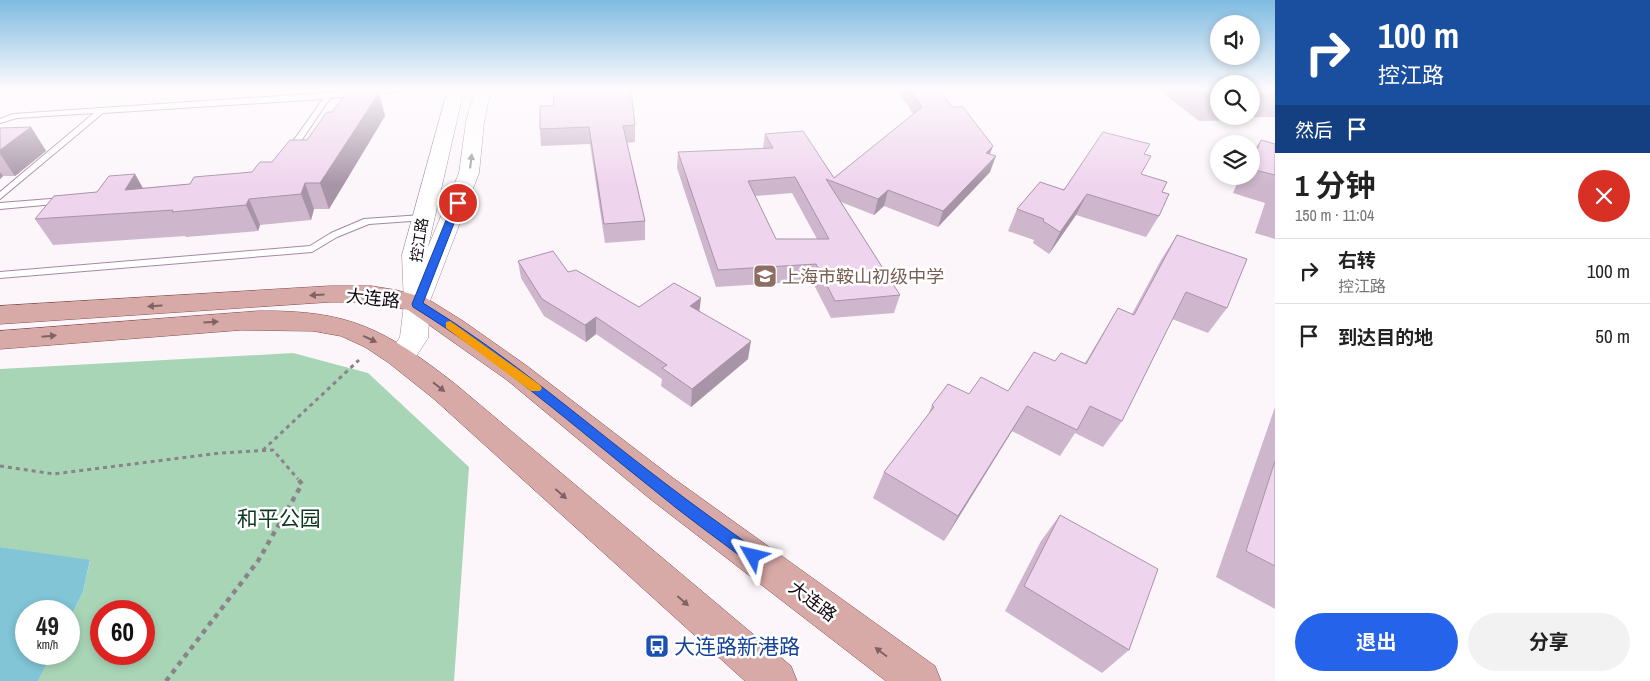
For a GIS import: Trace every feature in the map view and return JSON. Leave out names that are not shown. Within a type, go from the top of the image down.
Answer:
[{"type":"main road","name":"控江路","points":[[389,350],[414,338],[417,304],[414,256],[448,121]]},
{"type":"main road","name":"控江路","points":[[417,304],[469,173],[475,121]]},
{"type":"main road","name":"大连路","points":[[0,315],[330,294],[371,294],[417,304],[453,327],[517,373],[661,488],[920,681]]},
{"type":"main road","name":"大连路","points":[[0,340],[269,319],[309,320],[350,330],[389,350],[444,391],[776,681]]},
{"type":"lane","points":[[0,196],[89,121]]},
{"type":"lane","points":[[283,160],[311,121]]},
{"type":"lane","points":[[0,206],[76,200]]},
{"type":"lane","points":[[0,275],[312,249],[334,235],[367,221],[422,218]]},
{"type":"path","points":[[263,450],[389,350]]},
{"type":"path","points":[[0,466],[54,474],[273,450],[302,484],[258,561],[166,681]]},
{"type":"green space","name":"和平公园","points":[[293,353],[368,373],[469,467],[454,681],[38,681],[46,665],[80,665],[79,600],[83,592],[90,561],[0,547],[0,369]]},
{"type":"water","points":[[0,547],[90,560],[83,592],[79,600],[15,600],[15,665],[46,665],[38,681],[0,681]]},
{"type":"building","points":[[321,121],[361,121],[320,183],[305,183],[301,194],[249,199],[246,205],[172,212],[173,210],[35,219],[54,196],[97,192],[109,176],[135,174],[125,190],[190,184],[194,177],[252,172],[260,162],[272,162],[290,140],[307,140]]},
{"type":"building","points":[[540,121],[635,121],[635,125],[623,126],[645,221],[604,224],[589,127],[540,129]]},
{"type":"building","points":[[905,121],[974,121],[993,146],[986,153],[996,156],[943,211],[888,190],[878,199],[826,179],[900,295],[835,301],[816,264],[718,270],[678,152],[773,148],[765,134],[803,131],[834,178]],"holes":[[[795,177],[829,239],[776,239],[748,181]]]},
{"type":"building","points":[[31,127],[0,150],[0,128]]},
{"type":"building","points":[[1103,132],[1150,144],[1144,154],[1151,156],[1141,174],[1167,182],[1162,192],[1169,194],[1159,216],[1087,194],[1060,232],[1043,221],[1044,219],[1017,209],[1040,182],[1064,190]]},
{"type":"building","points":[[1261,140],[1275,144],[1275,175],[1260,171]]},
{"type":"building","points":[[1177,235],[1247,259],[1227,308],[1186,292],[1122,421],[1090,406],[1077,430],[1027,406],[958,516],[884,472],[934,407],[932,405],[948,384],[969,394],[981,377],[1008,391],[1034,352],[1055,361],[1061,353],[1086,364],[1118,308],[1134,315]]},
{"type":"building","points":[[553,251],[568,272],[576,270],[639,307],[674,283],[701,298],[690,306],[751,341],[692,389],[662,368],[667,365],[596,317],[585,325],[542,299],[518,261]]},
{"type":"building","points":[[1275,461],[1275,566],[1246,551]]},
{"type":"building","points":[[1060,515],[1158,569],[1129,650],[1024,586]]},
{"type":"slow traffic","points":[[450,325],[536,388]]},
{"type":"place","name":"上海市鞍山初级中学","points":[[765,276]]},
{"type":"place","name":"大连路新港路","points":[[657,646]]},
{"type":"route","points":[[458,203],[417,304],[453,327],[517,373],[661,488],[753,556]]}]
